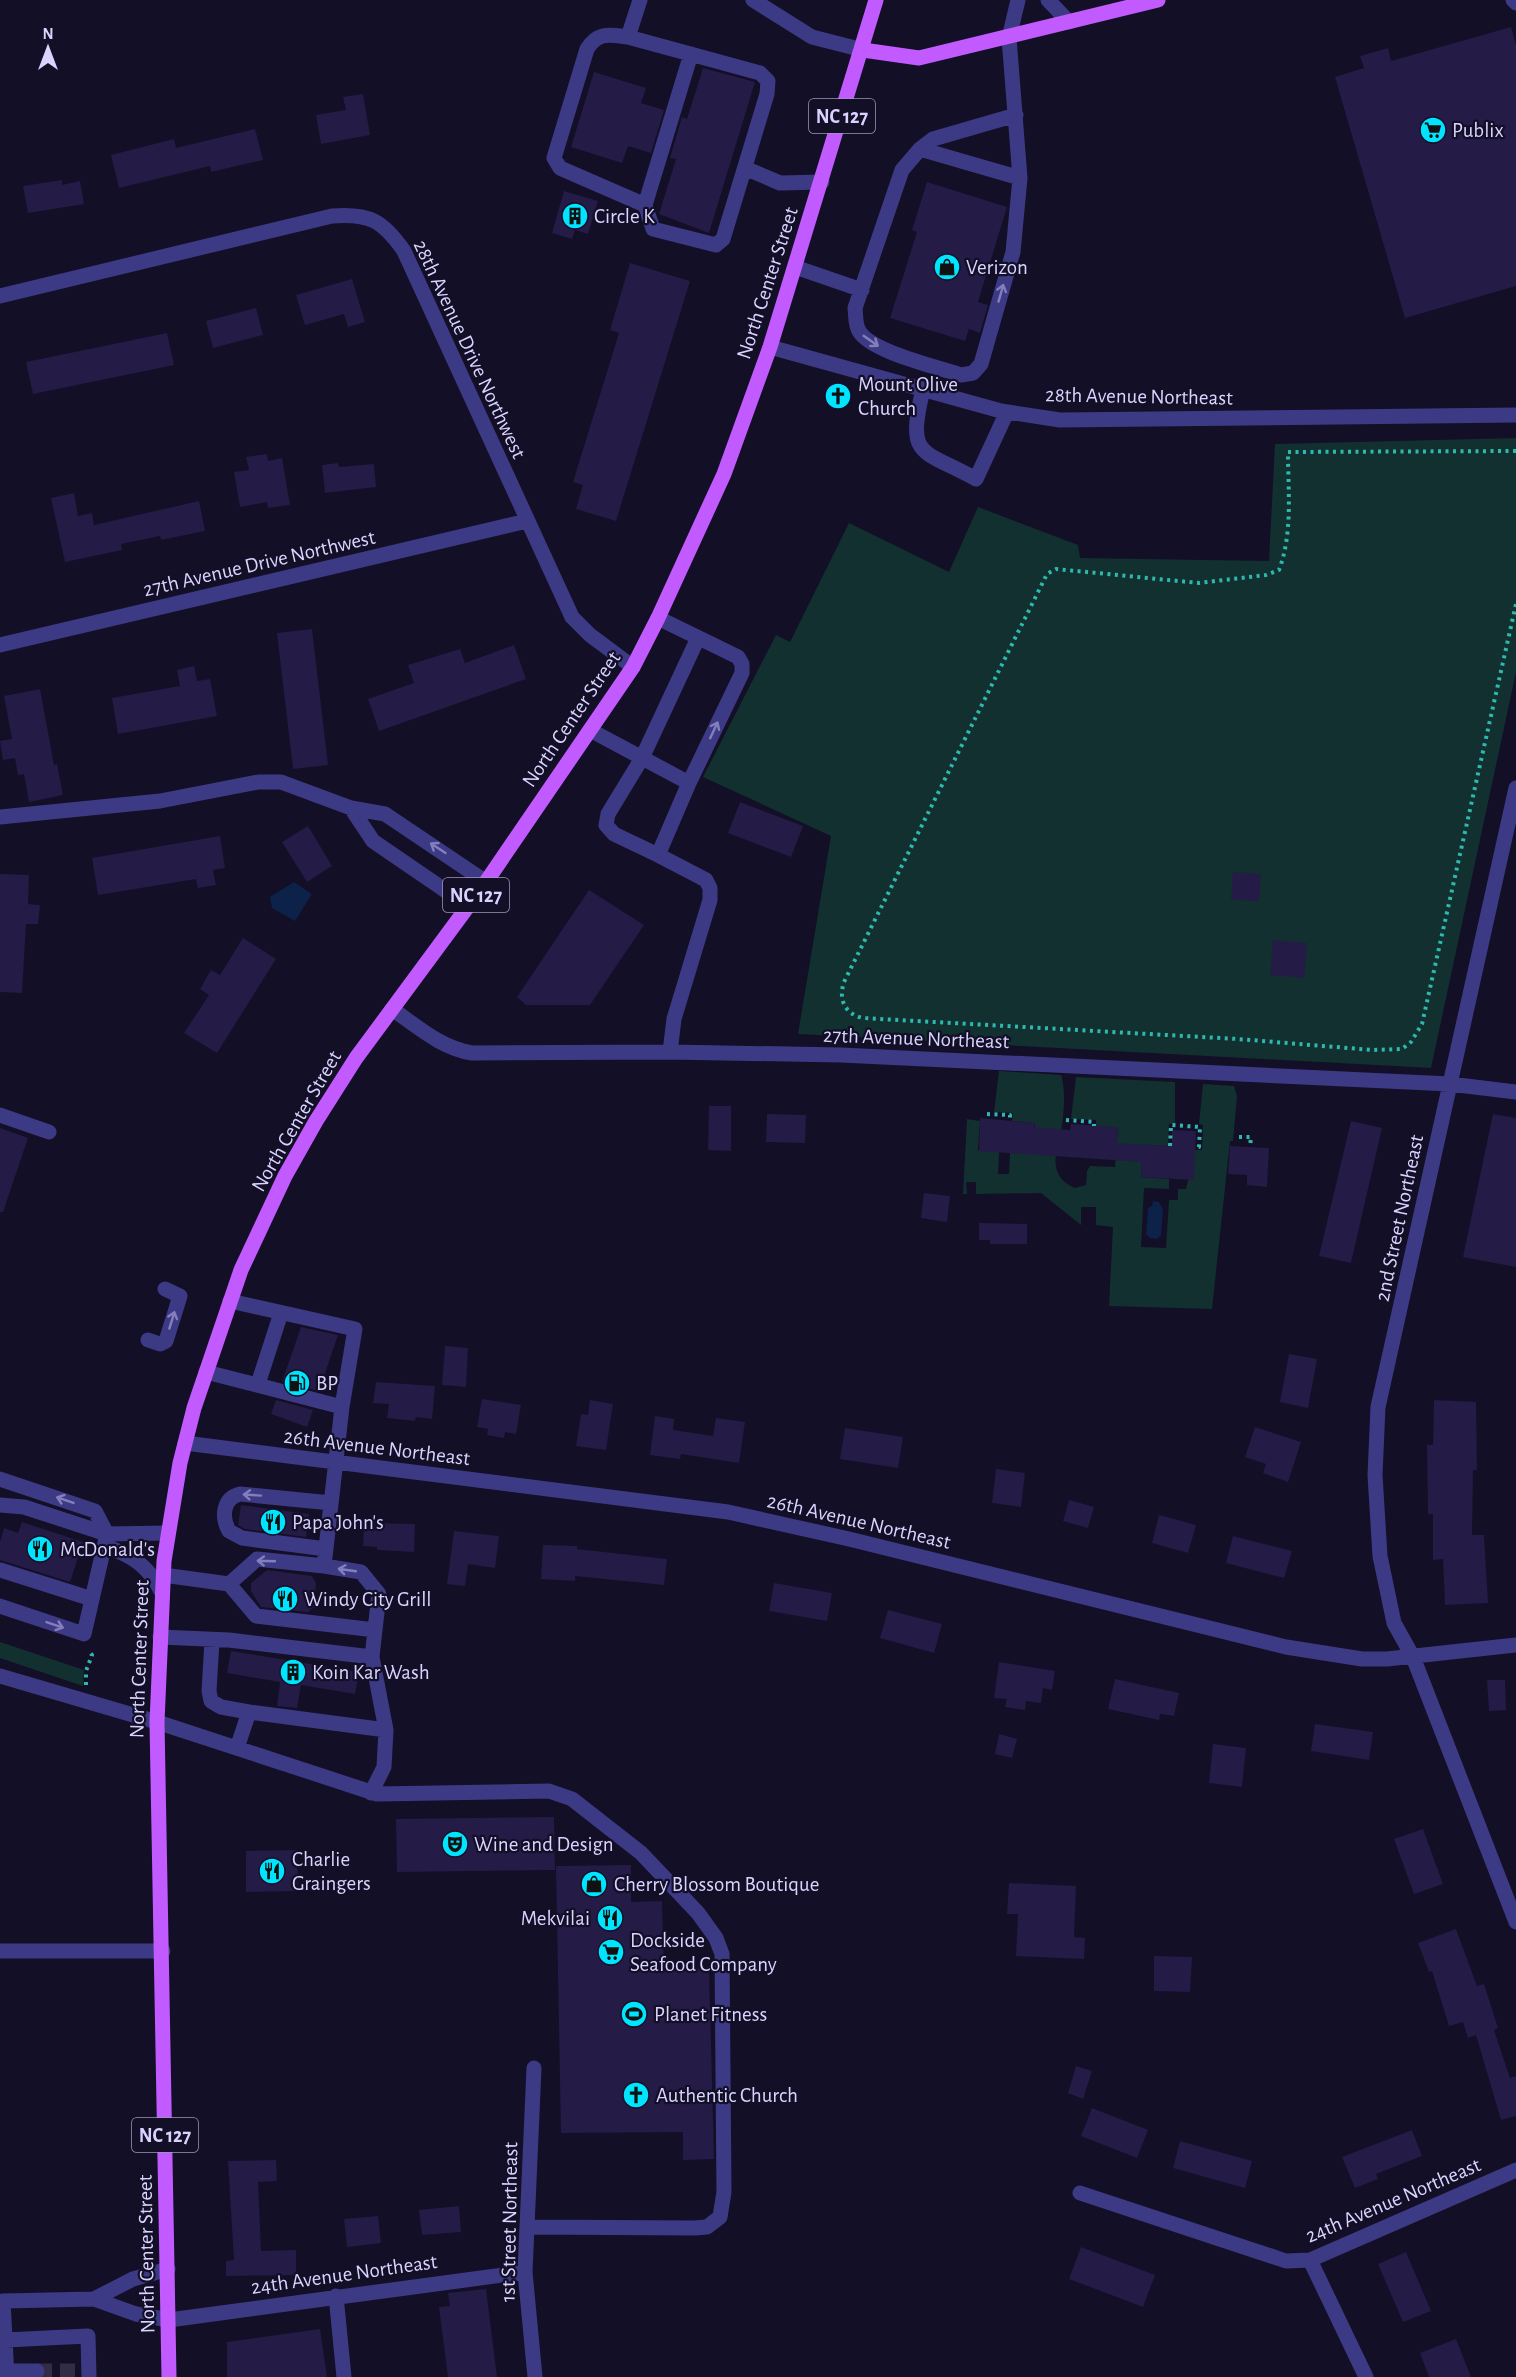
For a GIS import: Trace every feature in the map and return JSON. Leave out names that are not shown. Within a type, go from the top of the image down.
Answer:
[{"type":"main road","name":"North Center Street","points":[[169,2377],[163,1951],[157,1722],[160,1637],[168,1533],[185,1443],[206,1372],[249,1252],[289,1169],[336,1089],[486,882],[590,730],[633,667],[658,618],[724,474],[770,347],[863,50],[876,0]]},
{"type":"main road","points":[[863,50],[919,58],[1158,0]]},
{"type":"street","points":[[628,37],[640,0]]},
{"type":"street","points":[[753,0],[812,37],[863,50]]},
{"type":"street","points":[[1016,115],[933,139],[920,149],[902,170],[855,308],[858,330],[866,339],[879,346],[962,375],[973,373],[981,364],[1013,252],[1020,178],[1016,115],[1009,38],[1018,0]]},
{"type":"street","points":[[1048,0],[1069,22]]},
{"type":"street","points":[[645,205],[560,168],[554,158],[587,49],[593,39],[601,35],[628,37],[691,54],[760,73],[768,81],[767,94],[723,239],[716,245],[653,229],[645,205],[691,54]]},
{"type":"street","points":[[920,149],[1020,178]]},
{"type":"street","points":[[745,168],[780,183],[822,182]]},
{"type":"street","name":"28th Avenue Drive Northwest","points":[[0,296],[332,216],[355,214],[373,219],[391,232],[404,251],[572,617],[590,635],[633,667]]},
{"type":"street","points":[[795,267],[862,290]]},
{"type":"street","name":"28th Avenue Northeast","points":[[770,347],[1007,412],[1060,420],[1516,415]]},
{"type":"street","points":[[923,389],[914,425],[916,441],[922,450],[976,478],[1007,412]]},
{"type":"street","name":"27th Avenue Drive Northwest","points":[[0,645],[527,521]]},
{"type":"street","points":[[658,618],[738,657],[742,664],[742,673],[658,855]]},
{"type":"street","points":[[670,1052],[674,1019],[710,900],[710,888],[706,880],[614,834],[606,825],[608,814],[642,758],[699,638]]},
{"type":"street","points":[[590,730],[690,783]]},
{"type":"street","points":[[0,817],[160,801],[273,781],[288,784],[351,808],[385,814],[486,882]]},
{"type":"street","name":"2nd Street Northeast","points":[[1516,788],[1378,1407],[1375,1475],[1380,1556],[1394,1623],[1413,1657],[1516,1922]]},
{"type":"street","points":[[351,808],[373,841],[468,906]]},
{"type":"street","points":[[373,841],[385,814]]},
{"type":"street","name":"27th Avenue Northeast","points":[[392,1009],[441,1044],[472,1053],[670,1052],[864,1056],[1450,1084],[1516,1092]]},
{"type":"street","points":[[0,1116],[49,1132]]},
{"type":"street","points":[[148,1340],[160,1344],[166,1341],[180,1296],[165,1289]]},
{"type":"street","points":[[230,1302],[355,1329],[342,1407],[324,1566]]},
{"type":"street","points":[[258,1384],[281,1313]]},
{"type":"street","points":[[206,1372],[342,1407]]},
{"type":"street","name":"26th Avenue Northeast","points":[[185,1443],[335,1464],[728,1512],[872,1544],[1286,1647],[1362,1659],[1413,1657],[1516,1645]]},
{"type":"street","points":[[0,1479],[95,1510],[106,1540],[84,1634],[0,1606]]},
{"type":"street","points":[[326,1548],[242,1538],[229,1531],[224,1514],[229,1500],[240,1494],[331,1503]]},
{"type":"street","points":[[0,1505],[24,1507],[106,1540],[150,1571],[162,1593]]},
{"type":"street","points":[[106,1540],[168,1533]]},
{"type":"street","points":[[229,1584],[257,1559],[361,1572],[379,1594],[372,1657],[386,1730],[384,1767],[371,1793]]},
{"type":"street","points":[[0,1570],[92,1599]]},
{"type":"street","points":[[163,1575],[229,1584],[256,1616],[375,1630]]},
{"type":"street","points":[[160,1637],[229,1640],[372,1657]]},
{"type":"street","points":[[212,1641],[208,1691],[211,1701],[221,1707],[386,1730]]},
{"type":"street","points":[[0,1676],[157,1722],[371,1793],[549,1791],[572,1799],[641,1853],[698,1913],[716,1938],[722,1954],[724,2192],[720,2217],[707,2227],[695,2228],[527,2227]]},
{"type":"street","points":[[237,1748],[249,1712]]},
{"type":"street","points":[[0,1951],[163,1951]]},
{"type":"street","name":"1st Street Northeast","points":[[534,2068],[525,2272],[535,2377]]},
{"type":"street","name":"24th Avenue Northeast","points":[[1080,2193],[1286,2260],[1310,2260],[1516,2170]]},
{"type":"street","points":[[1310,2260],[1366,2377]]},
{"type":"street","points":[[37,2372],[7,2374],[1,2296],[94,2299],[133,2279],[168,2268]]},
{"type":"street","name":"24th Avenue Northeast","points":[[94,2299],[136,2314],[169,2320],[525,2272]]},
{"type":"street","points":[[336,2296],[344,2377]]},
{"type":"street","points":[[5,2340],[88,2336],[85,2373]]},
{"type":"path","points":[[1516,451],[1288,452],[1289,519],[1284,555],[1279,570],[1266,575],[1198,582],[1056,569],[1047,574],[844,982],[842,995],[846,1008],[850,1013],[864,1018],[1226,1038],[1372,1050],[1402,1049],[1411,1042],[1422,1024],[1516,604]]},
{"type":"path","points":[[987,1114],[1010,1115],[1010,1120]]},
{"type":"path","points":[[1066,1120],[1094,1122],[1094,1126]]},
{"type":"path","points":[[1170,1146],[1171,1125],[1200,1127],[1199,1147],[1195,1147]]},
{"type":"path","points":[[1239,1137],[1251,1137],[1250,1147]]},
{"type":"path","points":[[86,1689],[86,1671],[92,1655]]},
{"type":"green space","points":[[1516,438],[1516,672],[1431,1068],[798,1034],[831,836],[703,777],[776,635],[790,642],[849,523],[949,572],[978,507],[1078,545],[1080,558],[1269,561],[1275,444]]},
{"type":"green space","points":[[999,1071],[1061,1075],[1064,1088],[1064,1110],[1056,1163],[1060,1177],[1075,1188],[1086,1185],[1087,1171],[1090,1166],[1115,1167],[1118,1128],[1096,1126],[1096,1120],[1071,1119],[1076,1077],[1175,1082],[1175,1124],[1169,1124],[1168,1146],[1143,1145],[1141,1177],[1169,1179],[1169,1189],[1144,1188],[1141,1247],[1166,1248],[1169,1200],[1178,1200],[1178,1189],[1186,1189],[1195,1150],[1202,1150],[1203,1125],[1199,1124],[1203,1084],[1234,1086],[1237,1096],[1233,1141],[1230,1141],[1212,1309],[1109,1306],[1113,1227],[1096,1225],[1096,1207],[1081,1207],[1081,1225],[1041,1193],[976,1194],[976,1182],[966,1182],[967,1194],[963,1194],[967,1119],[980,1121],[978,1150],[999,1152],[998,1174],[1009,1174],[1010,1153],[1032,1154],[1035,1123],[1012,1121],[1013,1113],[994,1112]]},
{"type":"green space","points":[[0,1642],[84,1670],[83,1686],[0,1658]]},
{"type":"water","points":[[294,882],[312,894],[295,921],[272,908],[270,897]]},
{"type":"water","points":[[1153,1201],[1159,1202],[1163,1209],[1161,1235],[1157,1239],[1150,1238],[1146,1234],[1148,1208],[1152,1206]]},
{"type":"building","name":"Publix","points":[[1511,27],[1516,45],[1516,286],[1405,318],[1335,77],[1364,68],[1360,56],[1388,48],[1391,61]]},
{"type":"building","points":[[703,68],[755,82],[709,233],[659,214],[676,159],[670,158],[682,117],[687,119]]},
{"type":"building","name":"Circle K","points":[[594,72],[646,88],[641,103],[664,110],[651,153],[628,146],[622,163],[571,147]]},
{"type":"building","points":[[363,94],[370,135],[321,144],[316,115],[346,110],[343,97]]},
{"type":"building","points":[[255,129],[263,160],[211,172],[210,166],[119,188],[111,155],[174,139],[176,148]]},
{"type":"building","points":[[62,180],[62,185],[80,181],[84,204],[28,213],[23,186]]},
{"type":"building","name":"Verizon","points":[[927,182],[1007,207],[978,302],[988,305],[980,333],[969,329],[965,341],[890,318],[917,232],[912,230]]},
{"type":"building","name":"Circle K","points":[[564,191],[598,201],[588,234],[575,230],[572,239],[552,233]]},
{"type":"building","points":[[630,263],[690,281],[616,521],[576,509],[583,485],[573,482],[619,333],[610,330]]},
{"type":"building","points":[[352,279],[365,322],[348,327],[344,314],[305,325],[296,295]]},
{"type":"building","points":[[256,308],[263,335],[213,348],[206,321]]},
{"type":"building","points":[[167,333],[174,365],[33,394],[26,362]]},
{"type":"building","points":[[267,454],[268,461],[282,458],[290,505],[268,508],[267,502],[240,507],[234,472],[249,470],[246,457]]},
{"type":"building","points":[[338,463],[339,467],[374,464],[376,487],[325,493],[322,465]]},
{"type":"building","points":[[74,493],[78,516],[92,513],[94,525],[199,501],[205,531],[161,540],[160,536],[121,544],[122,550],[65,562],[51,498]]},
{"type":"building","points":[[312,629],[328,765],[293,769],[277,633]]},
{"type":"building","points":[[514,645],[526,679],[379,731],[368,699],[414,683],[408,665],[460,649],[465,663]]},
{"type":"building","points":[[194,666],[197,681],[210,679],[217,716],[118,734],[112,698],[180,686],[177,670]]},
{"type":"building","points":[[40,689],[54,765],[57,764],[63,795],[29,802],[24,774],[18,775],[15,758],[3,760],[0,741],[12,739],[4,696]]},
{"type":"building","points":[[740,802],[803,826],[791,857],[728,833]]},
{"type":"building","points":[[308,826],[332,866],[307,882],[282,842]]},
{"type":"building","points":[[220,836],[225,868],[213,870],[216,885],[198,888],[196,879],[98,895],[92,858]]},
{"type":"building","points":[[1233,872],[1261,874],[1259,901],[1231,900]]},
{"type":"building","points":[[0,874],[29,875],[28,904],[40,905],[38,924],[26,924],[22,993],[0,992]]},
{"type":"building","points":[[589,890],[644,925],[590,1005],[526,1005],[517,997]]},
{"type":"building","points":[[243,938],[276,959],[217,1053],[184,1033],[209,995],[200,989],[211,970],[220,975]]},
{"type":"building","points":[[1273,940],[1307,943],[1304,978],[1270,975]]},
{"type":"building","points":[[709,1106],[731,1106],[731,1151],[708,1150]]},
{"type":"building","points":[[767,1114],[806,1115],[805,1143],[766,1142]]},
{"type":"building","points":[[1493,1114],[1516,1118],[1516,1267],[1463,1257]]},
{"type":"building","points":[[980,1118],[1035,1123],[1034,1127],[1070,1130],[1071,1124],[1118,1127],[1117,1143],[1172,1146],[1172,1130],[1196,1131],[1194,1180],[1141,1177],[1142,1162],[979,1151]]},
{"type":"building","points":[[1351,1121],[1382,1128],[1351,1263],[1319,1256]]},
{"type":"building","points":[[0,1128],[28,1138],[3,1212],[0,1212]]},
{"type":"building","points":[[1230,1146],[1269,1148],[1267,1187],[1247,1185],[1247,1175],[1228,1174]]},
{"type":"building","points":[[924,1193],[950,1196],[947,1222],[921,1218]]},
{"type":"building","points":[[979,1223],[1027,1224],[1027,1244],[990,1244],[990,1240],[979,1240]]},
{"type":"building","points":[[301,1327],[338,1335],[319,1391],[282,1382]]},
{"type":"building","points":[[445,1346],[468,1348],[466,1387],[442,1385]]},
{"type":"building","points":[[1289,1354],[1317,1359],[1308,1408],[1280,1402]]},
{"type":"building","points":[[376,1382],[435,1386],[432,1419],[416,1417],[415,1421],[387,1418],[389,1404],[373,1403]]},
{"type":"building","points":[[482,1399],[521,1405],[516,1434],[505,1432],[504,1438],[487,1435],[488,1429],[477,1427]]},
{"type":"building","points":[[276,1400],[313,1410],[307,1427],[271,1414]]},
{"type":"building","points":[[590,1400],[613,1404],[606,1450],[576,1446],[581,1414],[588,1415]]},
{"type":"building","points":[[1434,1400],[1476,1402],[1477,1470],[1473,1470],[1472,1535],[1484,1535],[1488,1603],[1445,1605],[1443,1559],[1433,1560],[1433,1514],[1428,1514],[1427,1445],[1433,1445]]},
{"type":"building","points":[[655,1416],[674,1419],[673,1430],[713,1436],[716,1418],[745,1422],[739,1463],[681,1454],[680,1459],[650,1455]]},
{"type":"building","points":[[1255,1427],[1301,1442],[1288,1482],[1263,1473],[1266,1464],[1245,1457]]},
{"type":"building","points":[[845,1428],[903,1437],[898,1468],[840,1459]]},
{"type":"building","points":[[996,1469],[1025,1473],[1021,1507],[992,1503]]},
{"type":"building","points":[[1069,1500],[1094,1507],[1088,1528],[1063,1521]]},
{"type":"building","name":"Papa John's","points":[[241,1505],[309,1514],[306,1537],[245,1529],[238,1525]]},
{"type":"building","points":[[1159,1515],[1196,1525],[1188,1553],[1152,1543]]},
{"type":"building","name":"McDonald's","points":[[22,1522],[83,1542],[70,1582],[0,1560],[0,1542],[4,1528],[18,1533]]},
{"type":"building","points":[[364,1523],[415,1524],[414,1552],[377,1550],[377,1547],[363,1546]]},
{"type":"building","points":[[454,1531],[499,1536],[495,1568],[468,1564],[465,1586],[447,1584]]},
{"type":"building","points":[[1233,1536],[1292,1551],[1284,1578],[1226,1563]]},
{"type":"building","points":[[543,1545],[577,1546],[577,1549],[667,1559],[664,1585],[575,1576],[575,1581],[541,1579]]},
{"type":"building","name":"Windy City Grill","points":[[267,1570],[312,1576],[316,1583],[314,1607],[308,1612],[261,1607],[251,1591],[251,1583]]},
{"type":"building","points":[[774,1583],[832,1593],[827,1621],[769,1611]]},
{"type":"building","points":[[888,1610],[942,1624],[934,1653],[880,1638]]},
{"type":"building","name":"Koin Kar Wash","points":[[231,1651],[359,1672],[355,1694],[301,1685],[297,1708],[277,1706],[280,1682],[227,1673]]},
{"type":"building","points":[[999,1662],[1055,1671],[1052,1690],[1043,1688],[1041,1703],[1026,1701],[1025,1710],[1005,1707],[1007,1699],[994,1698]]},
{"type":"building","points":[[1115,1679],[1179,1693],[1174,1716],[1160,1714],[1159,1720],[1108,1709]]},
{"type":"building","points":[[1487,1680],[1505,1680],[1506,1710],[1489,1711]]},
{"type":"building","points":[[1315,1724],[1373,1732],[1369,1760],[1311,1751]]},
{"type":"building","points":[[999,1734],[1017,1739],[1012,1758],[995,1754]]},
{"type":"building","points":[[1213,1744],[1246,1748],[1242,1787],[1209,1783]]},
{"type":"building","points":[[554,1817],[555,1870],[397,1872],[396,1819]]},
{"type":"building","points":[[1423,1829],[1443,1884],[1414,1894],[1394,1839]]},
{"type":"building","name":"Charlie Graingers","points":[[297,1850],[298,1891],[246,1892],[246,1851]]},
{"type":"building","points":[[631,1865],[631,1902],[662,1901],[664,1969],[709,1968],[714,2159],[683,2160],[683,2132],[561,2133],[556,1866]]},
{"type":"building","points":[[1009,1883],[1076,1886],[1074,1937],[1085,1938],[1084,1959],[1016,1956],[1018,1914],[1007,1914]]},
{"type":"building","points":[[1456,1929],[1477,1986],[1484,1984],[1498,2028],[1494,2030],[1510,2078],[1516,2076],[1516,2116],[1501,2120],[1476,2035],[1468,2038],[1463,2022],[1449,2026],[1432,1971],[1429,1972],[1418,1943]]},
{"type":"building","points":[[1154,1956],[1192,1957],[1190,1992],[1154,1991]]},
{"type":"building","points":[[1076,2066],[1092,2071],[1083,2099],[1068,2093]]},
{"type":"building","points":[[1092,2108],[1148,2130],[1137,2158],[1081,2136]]},
{"type":"building","points":[[1412,2130],[1422,2156],[1376,2174],[1378,2179],[1355,2188],[1342,2157]]},
{"type":"building","points":[[1180,2141],[1252,2161],[1245,2188],[1173,2168]]},
{"type":"building","points":[[276,2160],[277,2181],[258,2182],[261,2251],[296,2250],[296,2275],[226,2276],[226,2261],[234,2260],[228,2161]]},
{"type":"building","points":[[459,2206],[461,2232],[422,2235],[419,2210]]},
{"type":"building","points":[[378,2216],[381,2243],[347,2247],[344,2219]]},
{"type":"building","points":[[1081,2247],[1155,2275],[1143,2307],[1069,2279]]},
{"type":"building","points":[[1406,2252],[1431,2311],[1403,2322],[1378,2264]]},
{"type":"building","points":[[486,2289],[497,2377],[448,2377],[439,2307],[450,2306],[448,2293]]},
{"type":"building","points":[[320,2329],[327,2377],[227,2377],[227,2342]]},
{"type":"building","points":[[1456,2339],[1471,2377],[1429,2377],[1420,2353]]},
{"type":"tunnel","points":[[37,2371],[78,2371]]},
{"type":"place","name":"Publix","points":[[1433,130]]},
{"type":"place","name":"Circle K","points":[[575,216]]},
{"type":"place","name":"Verizon","points":[[947,267]]},
{"type":"place","name":"Mount Olive Church","points":[[838,396]]},
{"type":"place","name":"BP","points":[[297,1383]]},
{"type":"place","name":"Papa John's","points":[[273,1522]]},
{"type":"place","name":"McDonald's","points":[[40,1549]]},
{"type":"place","name":"Windy City Grill","points":[[285,1599]]},
{"type":"place","name":"Koin Kar Wash","points":[[293,1672]]},
{"type":"place","name":"Wine and Design","points":[[455,1844]]},
{"type":"place","name":"Charlie Graingers","points":[[272,1871]]},
{"type":"place","name":"Cherry Blossom Boutique","points":[[594,1884]]},
{"type":"place","name":"Mekvilai","points":[[610,1918]]},
{"type":"place","name":"Dockside Seafood Company","points":[[611,1952]]},
{"type":"place","name":"Planet Fitness","points":[[634,2014]]},
{"type":"place","name":"Authentic Church","points":[[636,2095]]}]
